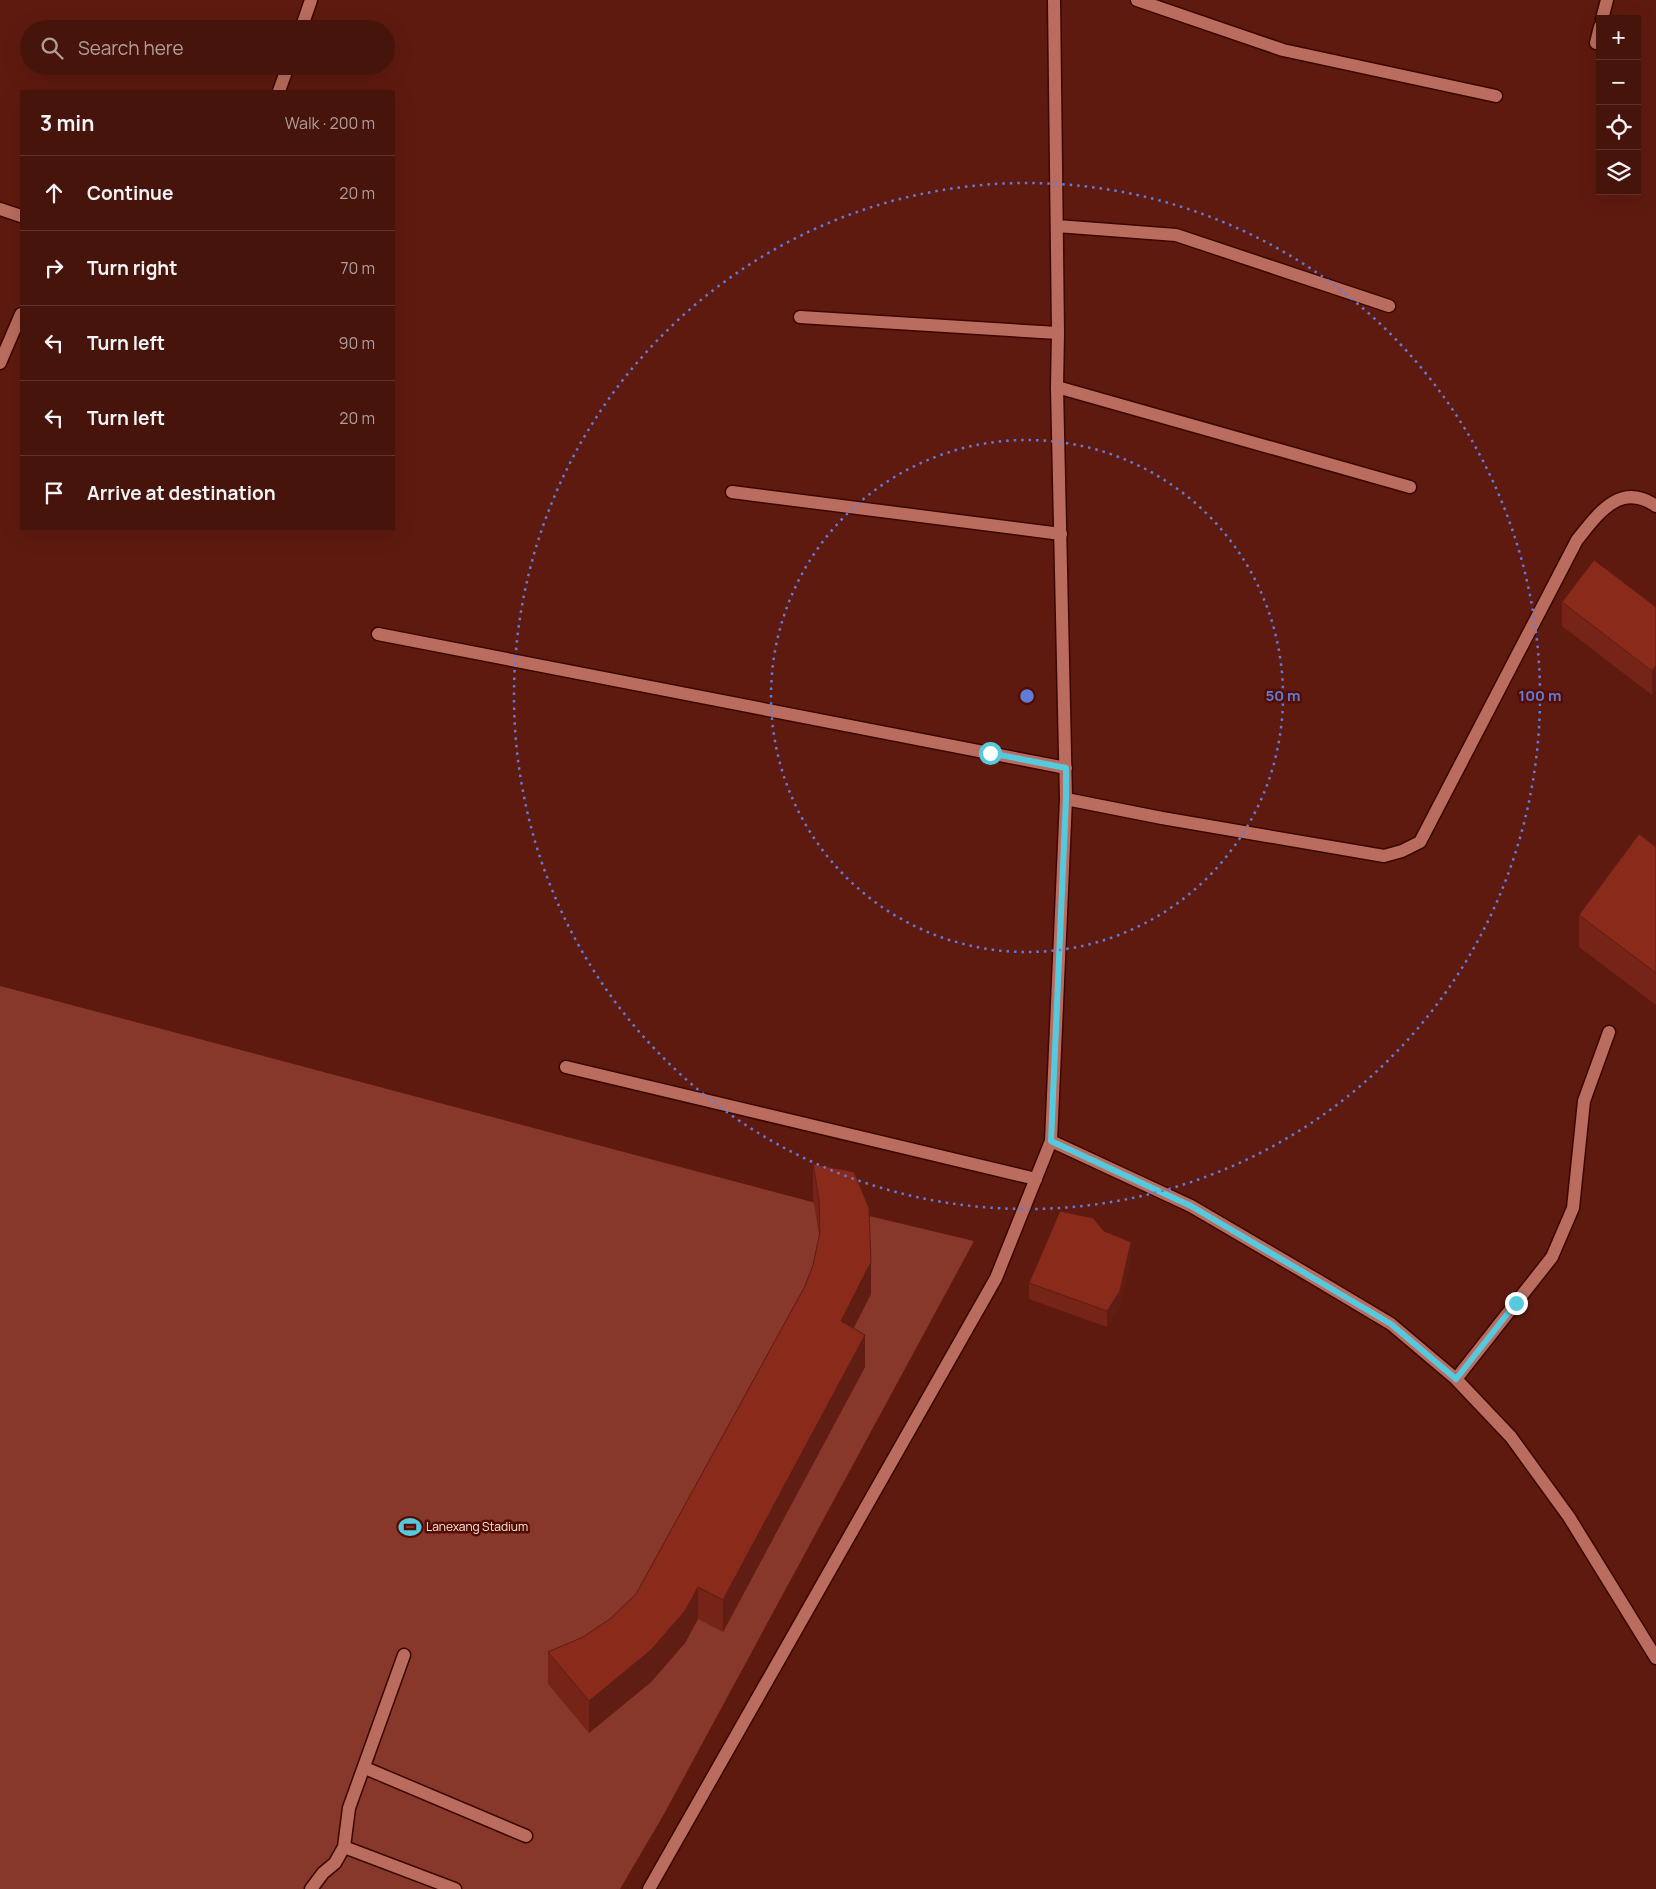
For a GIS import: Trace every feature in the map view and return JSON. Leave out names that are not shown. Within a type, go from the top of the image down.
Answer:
[{"type":"street","points":[[304,20],[311,0]]},
{"type":"street","points":[[649,1889],[996,1278],[1051,1141],[1066,799],[1058,387],[1054,0]]},
{"type":"street","points":[[1137,0],[1283,50],[1496,96]]},
{"type":"street","points":[[1603,15],[1607,0]]},
{"type":"street","points":[[279,90],[285,75]]},
{"type":"street","points":[[0,209],[20,216]]},
{"type":"street","points":[[1057,226],[1176,235],[1389,306]]},
{"type":"street","points":[[0,363],[20,316]]},
{"type":"street","points":[[800,317],[1058,333]]},
{"type":"street","points":[[1058,387],[1410,487]]},
{"type":"street","points":[[732,492],[1061,534]]},
{"type":"street","points":[[1066,799],[1384,856],[1402,851],[1420,842],[1577,540],[1596,517],[1615,500],[1633,496],[1646,499],[1656,506]]},
{"type":"street","points":[[378,634],[1066,768]]},
{"type":"street","points":[[1456,1379],[1552,1257],[1573,1208],[1584,1101],[1609,1032]]},
{"type":"street","points":[[566,1067],[1036,1179]]},
{"type":"street","points":[[1051,1141],[1191,1206],[1391,1324],[1456,1379],[1511,1437],[1569,1517],[1656,1658]]},
{"type":"street","points":[[311,1889],[323,1873],[335,1863],[344,1847],[349,1808],[404,1656]]},
{"type":"street","points":[[365,1768],[526,1836]]},
{"type":"street","points":[[344,1847],[454,1889]]},
{"type":"shaded area","name":"Lanexang Stadium","points":[[0,986],[827,1206],[974,1241],[664,1814],[620,1889],[0,1889]]},
{"type":"building","points":[[1594,560],[1656,607],[1656,666],[1652,671],[1562,602]]},
{"type":"building","points":[[1639,834],[1656,847],[1656,973],[1579,915]]},
{"type":"building","points":[[813,1164],[854,1172],[869,1208],[871,1262],[841,1321],[865,1335],[723,1600],[698,1587],[685,1611],[651,1650],[589,1701],[548,1652],[583,1637],[610,1619],[636,1594],[805,1286],[813,1265],[820,1232],[819,1200]]},
{"type":"building","points":[[1060,1211],[1093,1218],[1104,1231],[1131,1242],[1120,1291],[1107,1311],[1029,1283]]},
{"type":"place","name":"Lanexang Stadium","points":[[410,1527]]},
{"type":"route","points":[[990,753],[1066,768],[1051,1141],[1191,1206],[1391,1324],[1456,1379],[1516,1303]]}]
